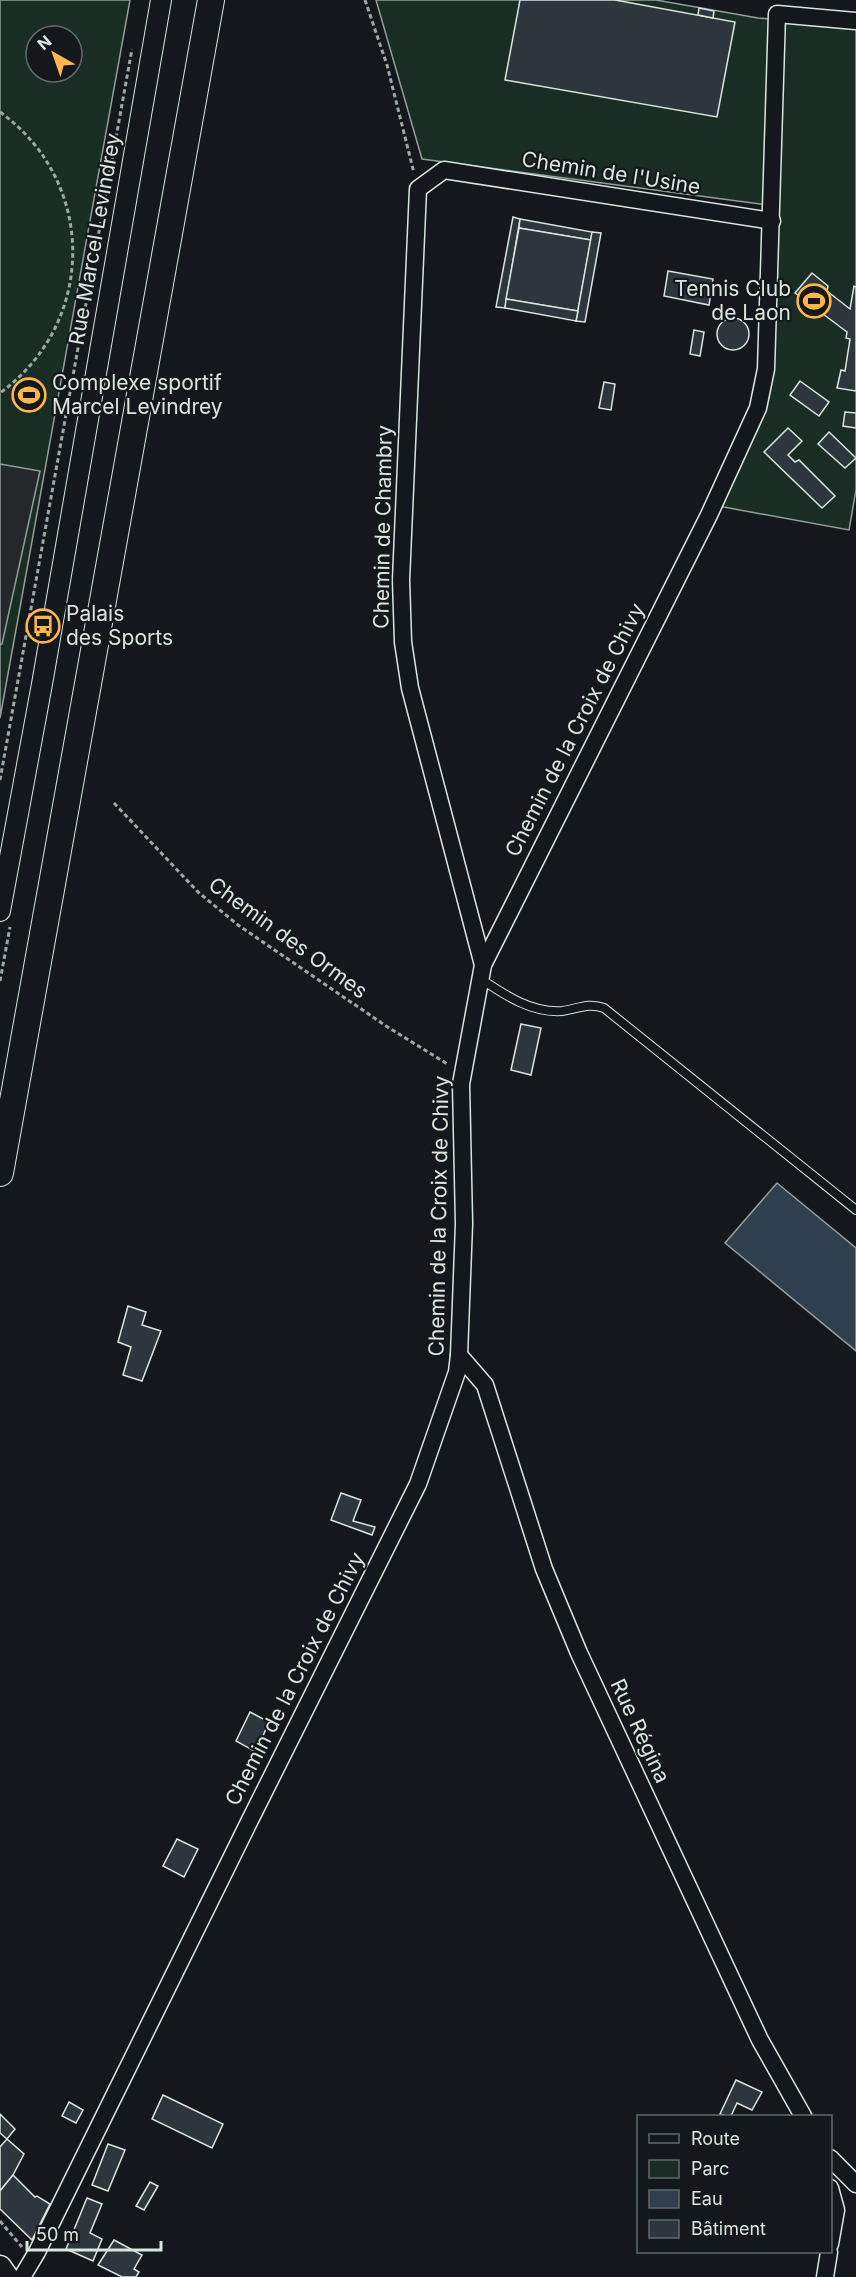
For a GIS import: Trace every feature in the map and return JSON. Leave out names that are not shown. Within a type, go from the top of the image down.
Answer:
[{"type":"main road","points":[[0,1173],[211,0]]},
{"type":"main road","points":[[0,2267],[8,2277]]},
{"type":"street","name":"Rue Marcel Levindrey","points":[[0,911],[44,674],[161,0]]},
{"type":"street","name":"Chemin de la Croix de Chivy","points":[[22,2277],[43,2241],[244,1830],[418,1484],[457,1372],[464,1224],[463,1073],[482,972],[709,515],[758,408],[766,369],[777,14],[856,21]]},
{"type":"street","name":"Chemin de l'Usine","points":[[417,189],[444,170],[772,220]]},
{"type":"street","name":"Chemin de Chambry","points":[[417,189],[401,580],[403,642],[410,688],[482,972]]},
{"type":"street","name":"Rue Régina","points":[[459,1355],[484,1385],[544,1569],[579,1653],[760,2040],[802,2115]]},
{"type":"street","points":[[832,2159],[856,2184]]},
{"type":"street","points":[[832,2192],[836,2210],[832,2237]]},
{"type":"street","points":[[825,2277],[829,2253]]},
{"type":"lane","points":[[482,972],[512,1000],[540,1008],[563,1011],[595,1005],[604,1008],[856,1210]]},
{"type":"path","points":[[365,0],[387,65],[417,189]]},
{"type":"path","points":[[0,780],[132,46]]},
{"type":"path","points":[[0,112],[37,147],[58,181],[70,218],[74,258],[67,298],[51,336],[27,370],[0,393]]},
{"type":"path","name":"Chemin des Ormes","points":[[114,803],[198,892],[238,925],[386,1026],[463,1073]]},
{"type":"green space","name":"Complexe sportif Marcel Levindrey","points":[[0,0],[130,0],[0,718]]},
{"type":"green space","name":"Tennis Club de Laon","points":[[376,0],[656,0],[758,18],[856,27],[856,490],[849,530],[718,506],[769,397],[776,206],[422,159]]},
{"type":"shaded area","points":[[0,464],[40,471],[0,645]]},
{"type":"water","points":[[777,1183],[856,1248],[856,1351],[725,1243]]},
{"type":"building","points":[[520,0],[615,0],[735,22],[717,117],[505,80]]},
{"type":"building","points":[[699,8],[714,11],[713,18],[698,15]]},
{"type":"building","points":[[513,217],[520,219],[505,308],[496,307]]},
{"type":"building","points":[[520,219],[592,232],[591,240],[519,228]]},
{"type":"building","points":[[519,228],[591,240],[578,311],[506,299]]},
{"type":"building","points":[[592,232],[601,233],[585,322],[576,321]]},
{"type":"building","points":[[668,271],[713,279],[709,305],[664,296]]},
{"type":"building","points":[[812,273],[828,286],[827,291],[850,309],[854,286],[856,287],[856,391],[837,388],[841,370],[845,371],[850,339],[846,338],[847,332],[795,293]]},
{"type":"building","points":[[506,299],[578,311],[576,321],[505,308]]},
{"type":"building","points":[[733,318],[745,322],[749,334],[745,346],[733,350],[721,346],[717,334],[721,322]]},
{"type":"building","points":[[694,330],[704,332],[700,356],[690,354]]},
{"type":"building","points":[[800,381],[829,402],[819,416],[790,395]]},
{"type":"building","points":[[604,382],[615,384],[611,410],[599,408]]},
{"type":"building","points":[[845,412],[856,413],[856,428],[843,426]]},
{"type":"building","points":[[788,428],[802,441],[788,455],[795,462],[799,460],[835,496],[822,508],[764,452]]},
{"type":"building","points":[[829,432],[856,458],[845,468],[818,444]]},
{"type":"building","points":[[521,1024],[541,1028],[531,1075],[511,1070]]},
{"type":"building","points":[[128,1306],[146,1312],[142,1325],[161,1331],[142,1381],[123,1375],[131,1347],[118,1342]]},
{"type":"building","points":[[341,1493],[361,1500],[353,1521],[375,1527],[372,1535],[331,1520]]},
{"type":"building","points":[[250,1712],[269,1722],[256,1752],[236,1741]]},
{"type":"building","points":[[177,1839],[198,1849],[184,1877],[163,1866]]},
{"type":"building","points":[[736,2080],[762,2092],[752,2110],[737,2103],[731,2115],[720,2114]]},
{"type":"building","points":[[163,2095],[223,2124],[212,2148],[152,2119]]},
{"type":"building","points":[[69,2102],[83,2110],[76,2123],[62,2116]]},
{"type":"building","points":[[0,2114],[15,2129],[7,2139],[0,2133]]},
{"type":"building","points":[[7,2139],[24,2154],[13,2175],[0,2191],[0,2147]]},
{"type":"building","points":[[108,2144],[125,2150],[108,2191],[92,2185]]},
{"type":"building","points":[[13,2175],[35,2197],[50,2204],[32,2240],[0,2209],[0,2191]]},
{"type":"building","points":[[150,2182],[158,2186],[144,2210],[136,2206]]},
{"type":"building","points":[[87,2198],[102,2204],[90,2233],[102,2239],[93,2261],[66,2249]]},
{"type":"building","points":[[114,2240],[142,2255],[134,2269],[139,2272],[136,2277],[122,2277],[98,2265]]},
{"type":"place","name":"Tennis Club de Laon","points":[[814,301]]},
{"type":"place","name":"Complexe sportif Marcel Levindrey","points":[[29,395]]},
{"type":"place","name":"Palais des Sports","points":[[43,626]]}]
